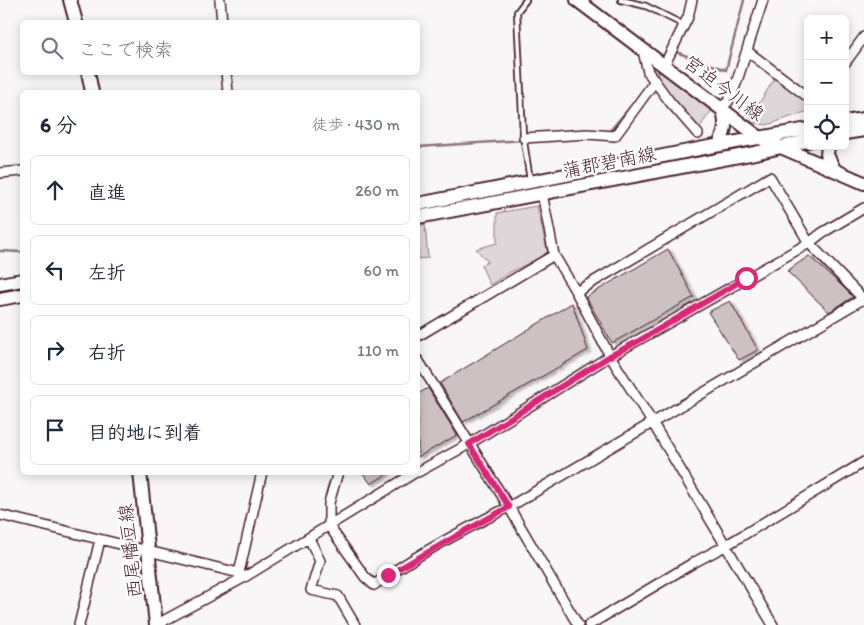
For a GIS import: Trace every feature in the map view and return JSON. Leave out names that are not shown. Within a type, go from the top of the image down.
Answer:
[{"type":"main road","points":[[70,0],[75,20]]},
{"type":"main road","name":"宮迫今川線","points":[[577,0],[760,138],[864,182]]},
{"type":"main road","points":[[89,75],[92,90]]},
{"type":"main road","points":[[719,145],[725,132],[726,122],[721,110]]},
{"type":"main road","points":[[849,121],[864,119]]},
{"type":"main road","name":"蒲郡碧南線","points":[[420,204],[804,130]]},
{"type":"main road","points":[[849,132],[864,130]]},
{"type":"main road","name":"蒲郡碧南線","points":[[420,217],[804,142]]},
{"type":"main road","points":[[828,150],[827,155],[834,170]]},
{"type":"main road","points":[[0,284],[20,280]]},
{"type":"main road","points":[[0,299],[20,295]]},
{"type":"main road","name":"西尾幡豆線","points":[[140,475],[156,625]]},
{"type":"street","points":[[220,0],[222,20]]},
{"type":"street","points":[[664,66],[688,18],[692,0]]},
{"type":"street","points":[[721,110],[728,102],[763,0]]},
{"type":"street","points":[[847,60],[864,37]]},
{"type":"street","points":[[644,51],[648,72],[670,102],[698,134]]},
{"type":"street","points":[[747,51],[804,94]]},
{"type":"street","points":[[226,75],[228,90]]},
{"type":"street","points":[[524,138],[587,134],[615,136],[655,81]]},
{"type":"street","points":[[0,173],[20,171]]},
{"type":"street","points":[[337,475],[329,503],[329,526],[365,577],[374,585],[388,575],[509,507],[863,299],[808,243],[770,177],[576,292]]},
{"type":"street","points":[[542,193],[554,255],[610,356],[652,422],[772,625]]},
{"type":"street","points":[[420,470],[469,444],[610,356],[808,243],[864,208]]},
{"type":"street","points":[[420,335],[554,255]]},
{"type":"street","points":[[420,363],[509,507],[578,625]]},
{"type":"street","points":[[589,625],[693,563],[726,546],[864,462]]},
{"type":"street","points":[[241,576],[261,475]]},
{"type":"street","points":[[160,625],[165,620],[309,538],[412,475]]},
{"type":"street","points":[[0,516],[149,551],[241,576]]},
{"type":"street","points":[[309,538],[320,561],[311,590],[338,596],[355,625]]},
{"type":"street","points":[[79,625],[100,540]]},
{"type":"lane","points":[[526,0],[517,12],[524,138],[530,182]]},
{"type":"lane","points":[[621,0],[646,6],[684,25]]},
{"type":"shaded area","points":[[651,63],[712,110],[699,128],[677,107],[648,67]]},
{"type":"shaded area","points":[[775,78],[804,100],[804,112],[767,125],[751,122],[758,105]]},
{"type":"shaded area","points":[[537,206],[548,254],[510,272],[490,285],[481,265],[488,262],[476,249],[497,243],[497,213]]},
{"type":"shaded area","points":[[425,224],[428,258],[420,259],[420,225]]},
{"type":"building","points":[[668,249],[694,297],[612,343],[586,297]]},
{"type":"building","points":[[809,256],[853,297],[829,312],[787,271]]},
{"type":"building","points":[[730,301],[758,350],[739,360],[708,312]]},
{"type":"building","points":[[572,303],[588,350],[463,422],[440,383]]},
{"type":"building","points":[[428,388],[457,435],[420,456],[420,393]]},
{"type":"building","points":[[364,475],[385,475],[371,484]]},
{"type":"waterway","points":[[674,54],[676,52],[726,70],[744,0]]},
{"type":"waterway","points":[[655,77],[662,68]]},
{"type":"waterway","points":[[608,133],[637,99]]},
{"type":"waterway","points":[[420,147],[524,140]]},
{"type":"waterway","points":[[0,251],[20,252]]},
{"type":"route","points":[[388,575],[509,507],[469,444],[610,356],[746,278]]}]
